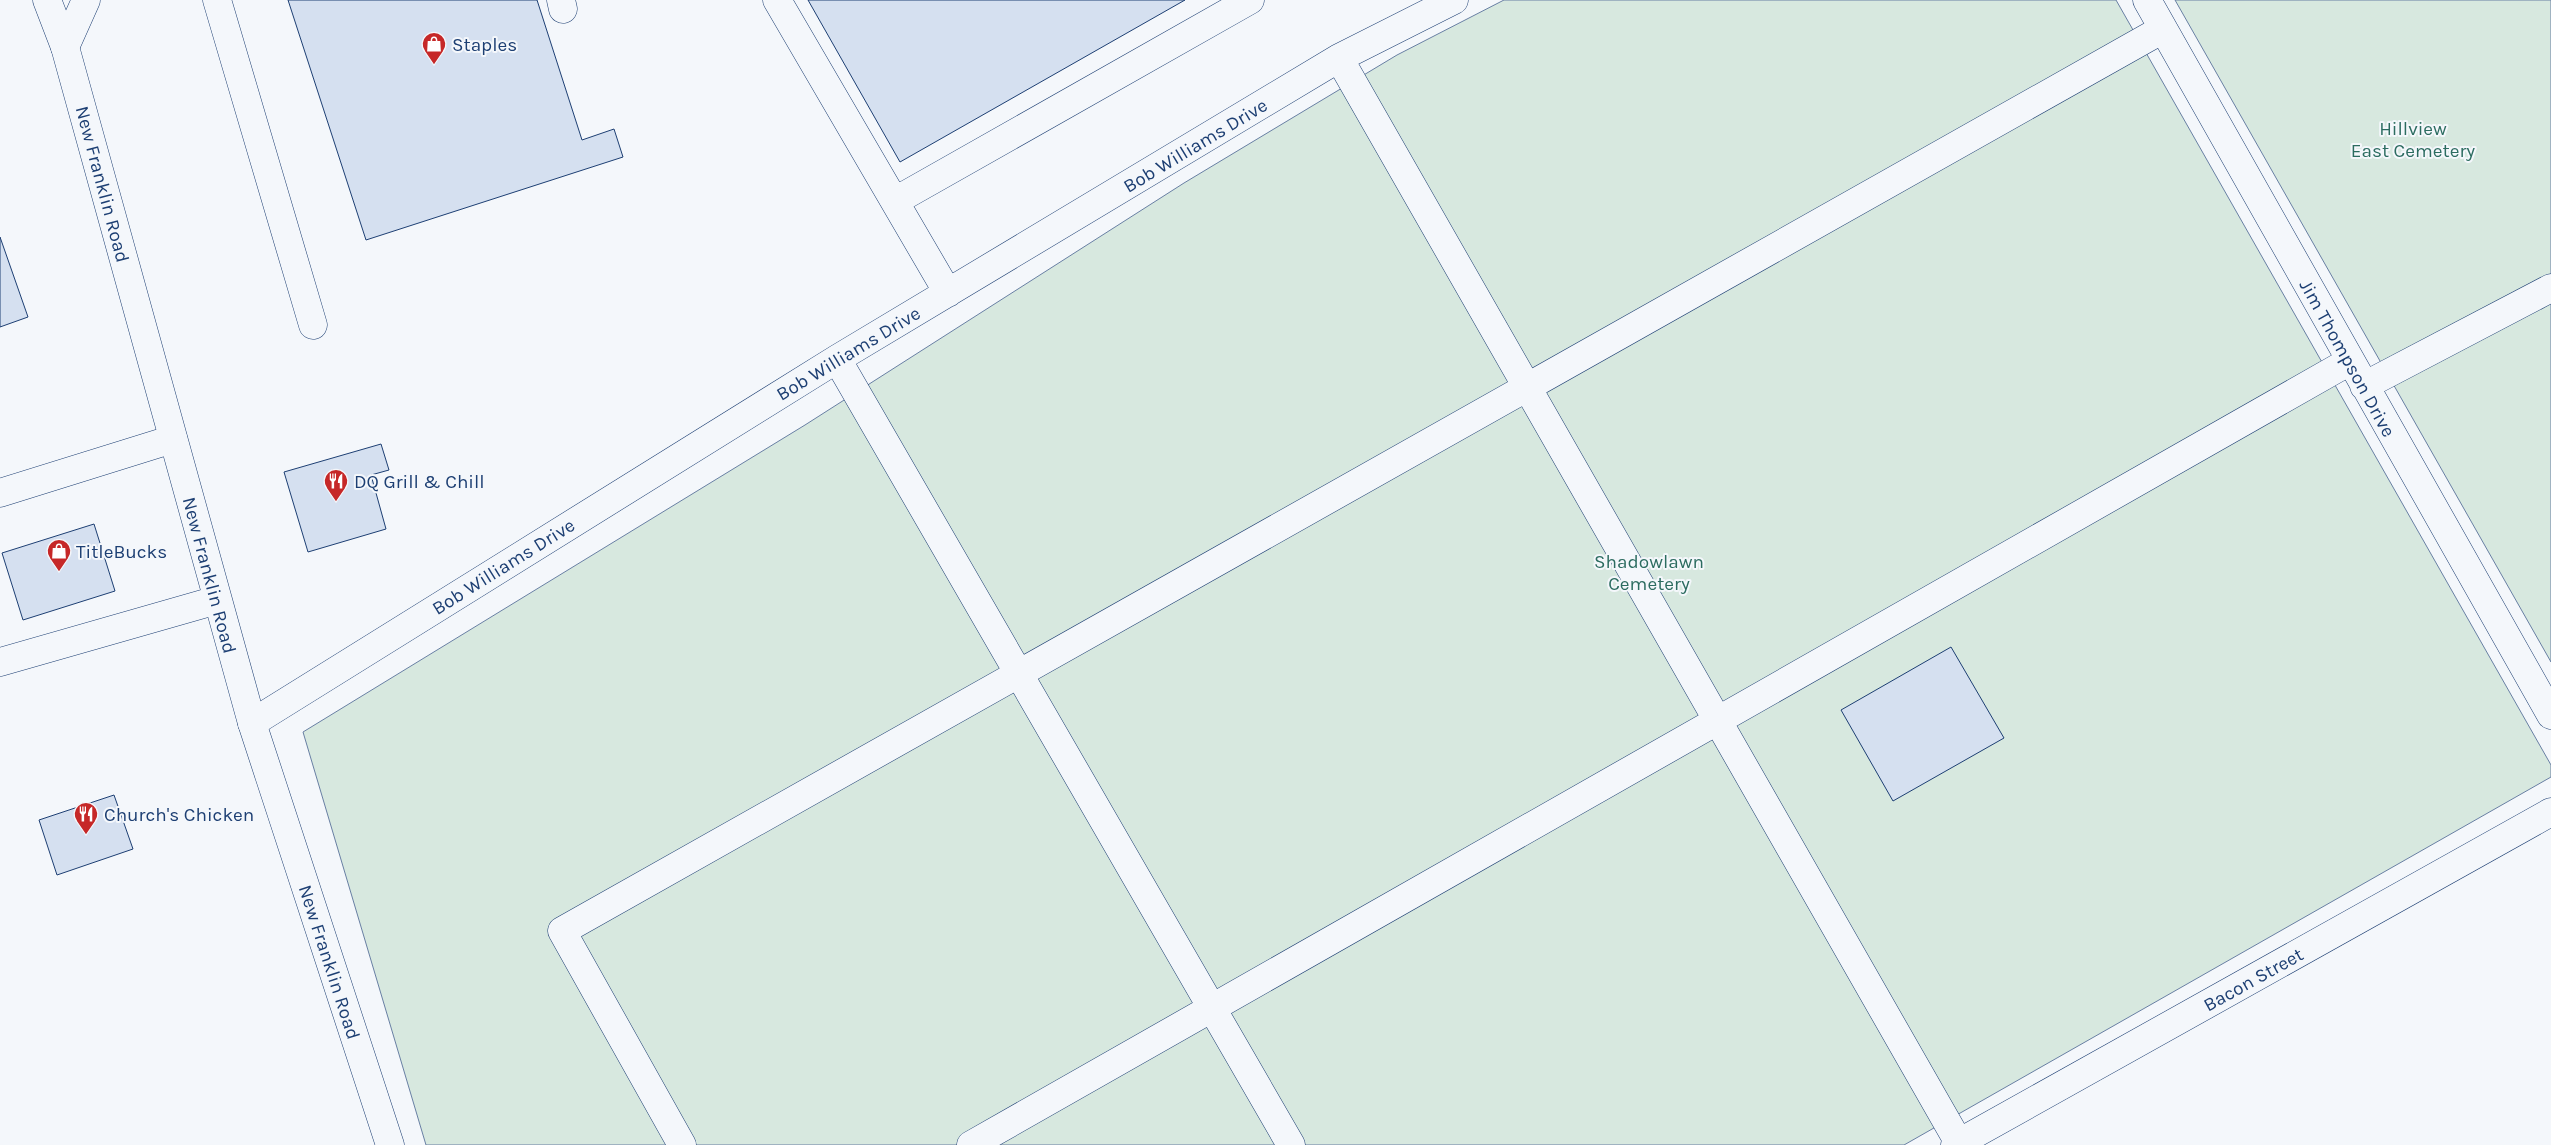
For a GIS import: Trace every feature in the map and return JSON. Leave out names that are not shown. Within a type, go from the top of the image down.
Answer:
[{"type":"main road","name":"New Franklin Road","points":[[47,0],[65,47],[252,723],[390,1145]]},
{"type":"main road","points":[[65,47],[86,0]]},
{"type":"main road","points":[[218,0],[313,325]]},
{"type":"main road","points":[[777,0],[948,293]]},
{"type":"main road","points":[[895,201],[1250,0]]},
{"type":"main road","name":"Bob Williams Drive","points":[[252,723],[837,359],[1339,58],[1454,0]]},
{"type":"main road","name":"Jim Thompson Drive","points":[[2147,0],[2551,715]]},
{"type":"main road","points":[[682,1145],[562,931],[2164,29]]},
{"type":"main road","points":[[1339,58],[1957,1144]]},
{"type":"main road","points":[[2364,386],[2551,288]]},
{"type":"main road","points":[[837,359],[1291,1145]]},
{"type":"main road","points":[[971,1145],[2350,361]]},
{"type":"main road","points":[[0,493],[173,438]]},
{"type":"main road","points":[[0,662],[217,600]]},
{"type":"main road","name":"Bacon Street","points":[[1957,1144],[2551,812]]},
{"type":"green space","name":"Shadowlawn Cemetery","points":[[1504,0],[2116,0],[2551,765],[2551,777],[1904,1145],[426,1145],[303,732],[805,425],[1184,183],[1397,55]]},
{"type":"green space","name":"Hillview East Cemetery","points":[[2175,0],[2551,0],[2551,662]]},
{"type":"building","name":"Staples","points":[[288,0],[537,0],[582,140],[614,129],[623,157],[366,240]]},
{"type":"building","points":[[808,0],[1185,0],[900,162]]},
{"type":"building","points":[[0,237],[28,317],[0,327]]},
{"type":"building","name":"DQ Grill & Chill","points":[[381,444],[389,470],[371,475],[386,529],[308,552],[284,472]]},
{"type":"building","name":"TitleBucks","points":[[94,524],[115,591],[23,620],[2,553]]},
{"type":"building","points":[[1951,647],[2004,738],[1893,801],[1841,710]]},
{"type":"building","name":"Church's Chicken","points":[[114,795],[133,849],[57,875],[39,820]]},
{"type":"place","name":"Staples","points":[[434,65]]},
{"type":"place","name":"DQ Grill & Chill","points":[[336,502]]},
{"type":"place","name":"TitleBucks","points":[[59,572]]},
{"type":"place","name":"Church's Chicken","points":[[86,835]]}]
